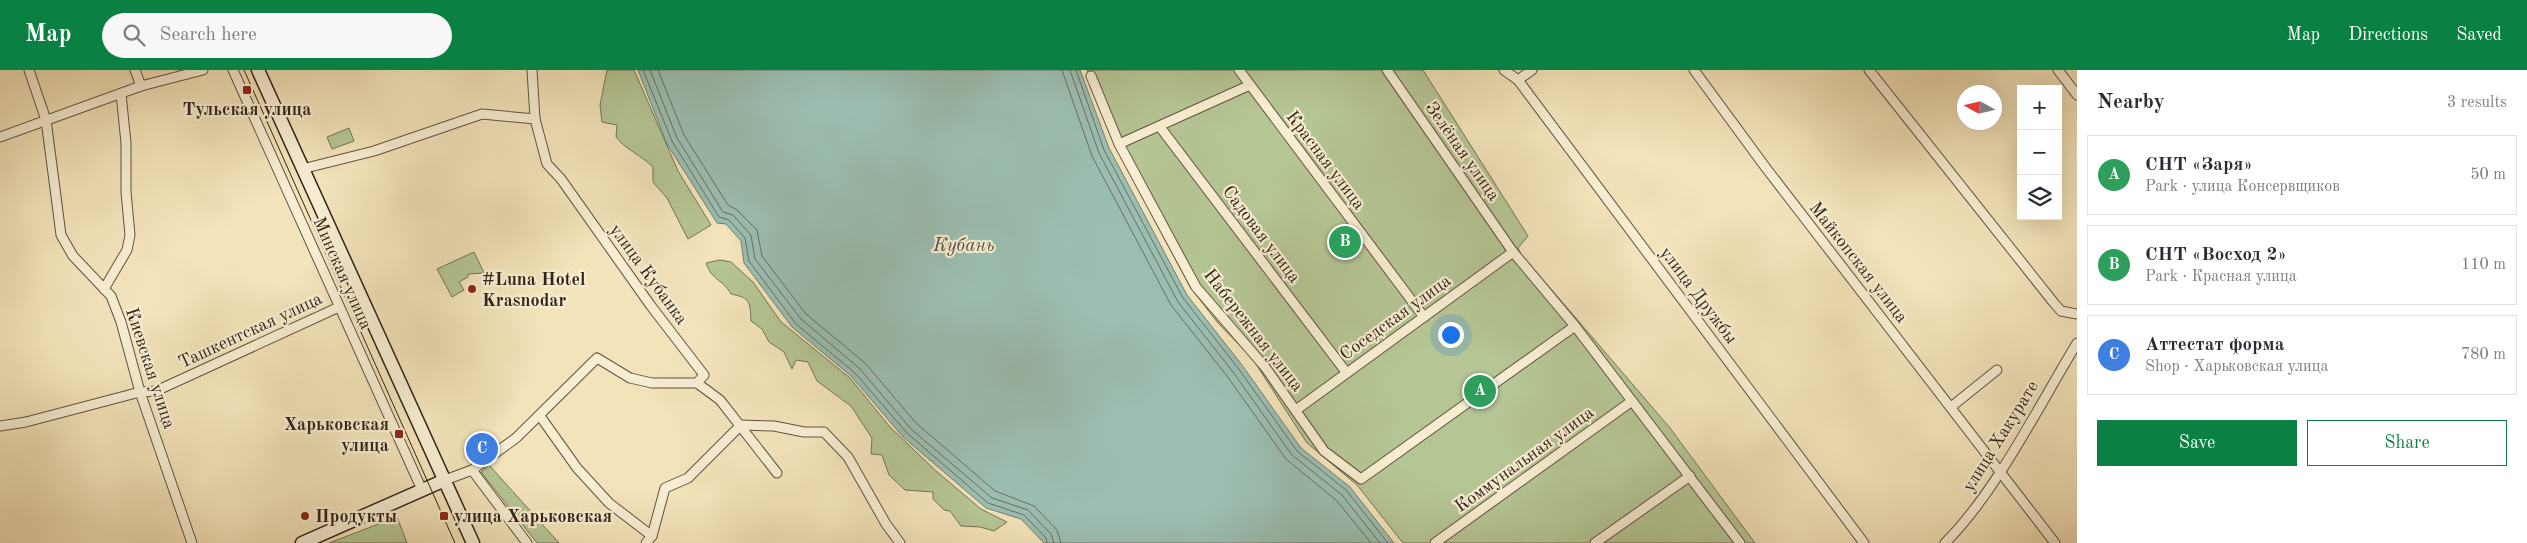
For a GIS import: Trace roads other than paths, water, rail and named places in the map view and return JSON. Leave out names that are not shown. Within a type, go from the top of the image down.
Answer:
[{"type":"main road","name":"Минская улица","points":[[258,70],[473,543]]},
{"type":"main road","points":[[302,543],[445,480]]},
{"type":"street","name":"Киевская улица","points":[[29,70],[46,120],[62,235],[74,256],[111,296],[121,322],[140,392],[192,543]]},
{"type":"street","points":[[134,70],[142,86]]},
{"type":"street","points":[[0,137],[142,86],[203,70]]},
{"type":"street","name":"Минская улица","points":[[233,70],[422,490]]},
{"type":"street","name":"улица Кубанка","points":[[532,70],[534,119],[547,164],[561,179],[651,306],[704,375],[697,383]]},
{"type":"street","name":"Красная улица","points":[[1239,70],[1424,316]]},
{"type":"street","name":"Зелёная улица","points":[[1387,70],[1513,252],[1574,326],[1740,543]]},
{"type":"street","name":"улица Дружбы","points":[[1504,70],[1518,80],[1864,543]]},
{"type":"street","points":[[1518,80],[1532,70]]},
{"type":"street","name":"Майкопская улица","points":[[1694,70],[1772,176],[2055,543]]},
{"type":"street","points":[[1869,70],[2054,303],[2061,311],[2077,314]]},
{"type":"street","points":[[2058,70],[2077,95]]},
{"type":"street","name":"Набережная улица","points":[[1091,76],[1119,144],[1196,287],[1265,367],[1324,451],[1361,479],[1574,326]]},
{"type":"street","points":[[1119,144],[1250,85]]},
{"type":"street","points":[[104,289],[127,250],[130,235],[126,192],[126,143],[121,94]]},
{"type":"street","points":[[302,169],[374,151],[482,114],[534,119]]},
{"type":"street","name":"Садовая улица","points":[[1160,127],[1346,372]]},
{"type":"street","name":"Соседская улица","points":[[1296,410],[1513,252]]},
{"type":"street","name":"Ташкентская улица","points":[[0,426],[26,422],[140,392],[156,391],[339,307]]},
{"type":"street","name":"улица Хакурате","points":[[1945,543],[1960,528],[2000,471],[2077,343]]},
{"type":"street","points":[[445,480],[472,470],[516,438],[597,358],[630,378],[652,383],[697,383],[720,400],[777,473]]},
{"type":"street","points":[[1951,407],[1997,370]]},
{"type":"street","name":"Коммунальная улица","points":[[1435,543],[1632,401]]},
{"type":"street","points":[[540,416],[577,468],[609,503],[649,540],[665,488],[688,478],[741,425],[774,426],[804,432],[824,432],[848,456],[886,524],[900,543]]},
{"type":"street","points":[[472,470],[527,543]]},
{"type":"street","points":[[1595,543],[1690,476]]},
{"type":"water","name":"Кубань","points":[[638,70],[1080,70],[1109,148],[1187,295],[1242,365],[1301,448],[1350,487],[1394,543],[1044,543],[1021,519],[986,508],[903,437],[851,376],[792,327],[744,263],[741,241],[726,224],[717,223],[667,144]]},
{"type":"tram line","points":[[244,70],[455,543]]},
{"type":"place","name":"Тульская улица","points":[[247,90]]},
{"type":"place","name":"СНТ «Восход 2»","points":[[1345,242]]},
{"type":"place","name":"#Luna Hotel Krasnodar","points":[[472,289]]},
{"type":"place","name":"СНТ «Заря»","points":[[1480,391]]},
{"type":"place","name":"Харьковская улица","points":[[399,434]]},
{"type":"place","name":"Аттестат форма","points":[[482,449]]},
{"type":"place","name":"Продукты","points":[[305,516]]},
{"type":"place","name":"улица Харьковская","points":[[444,516]]}]
